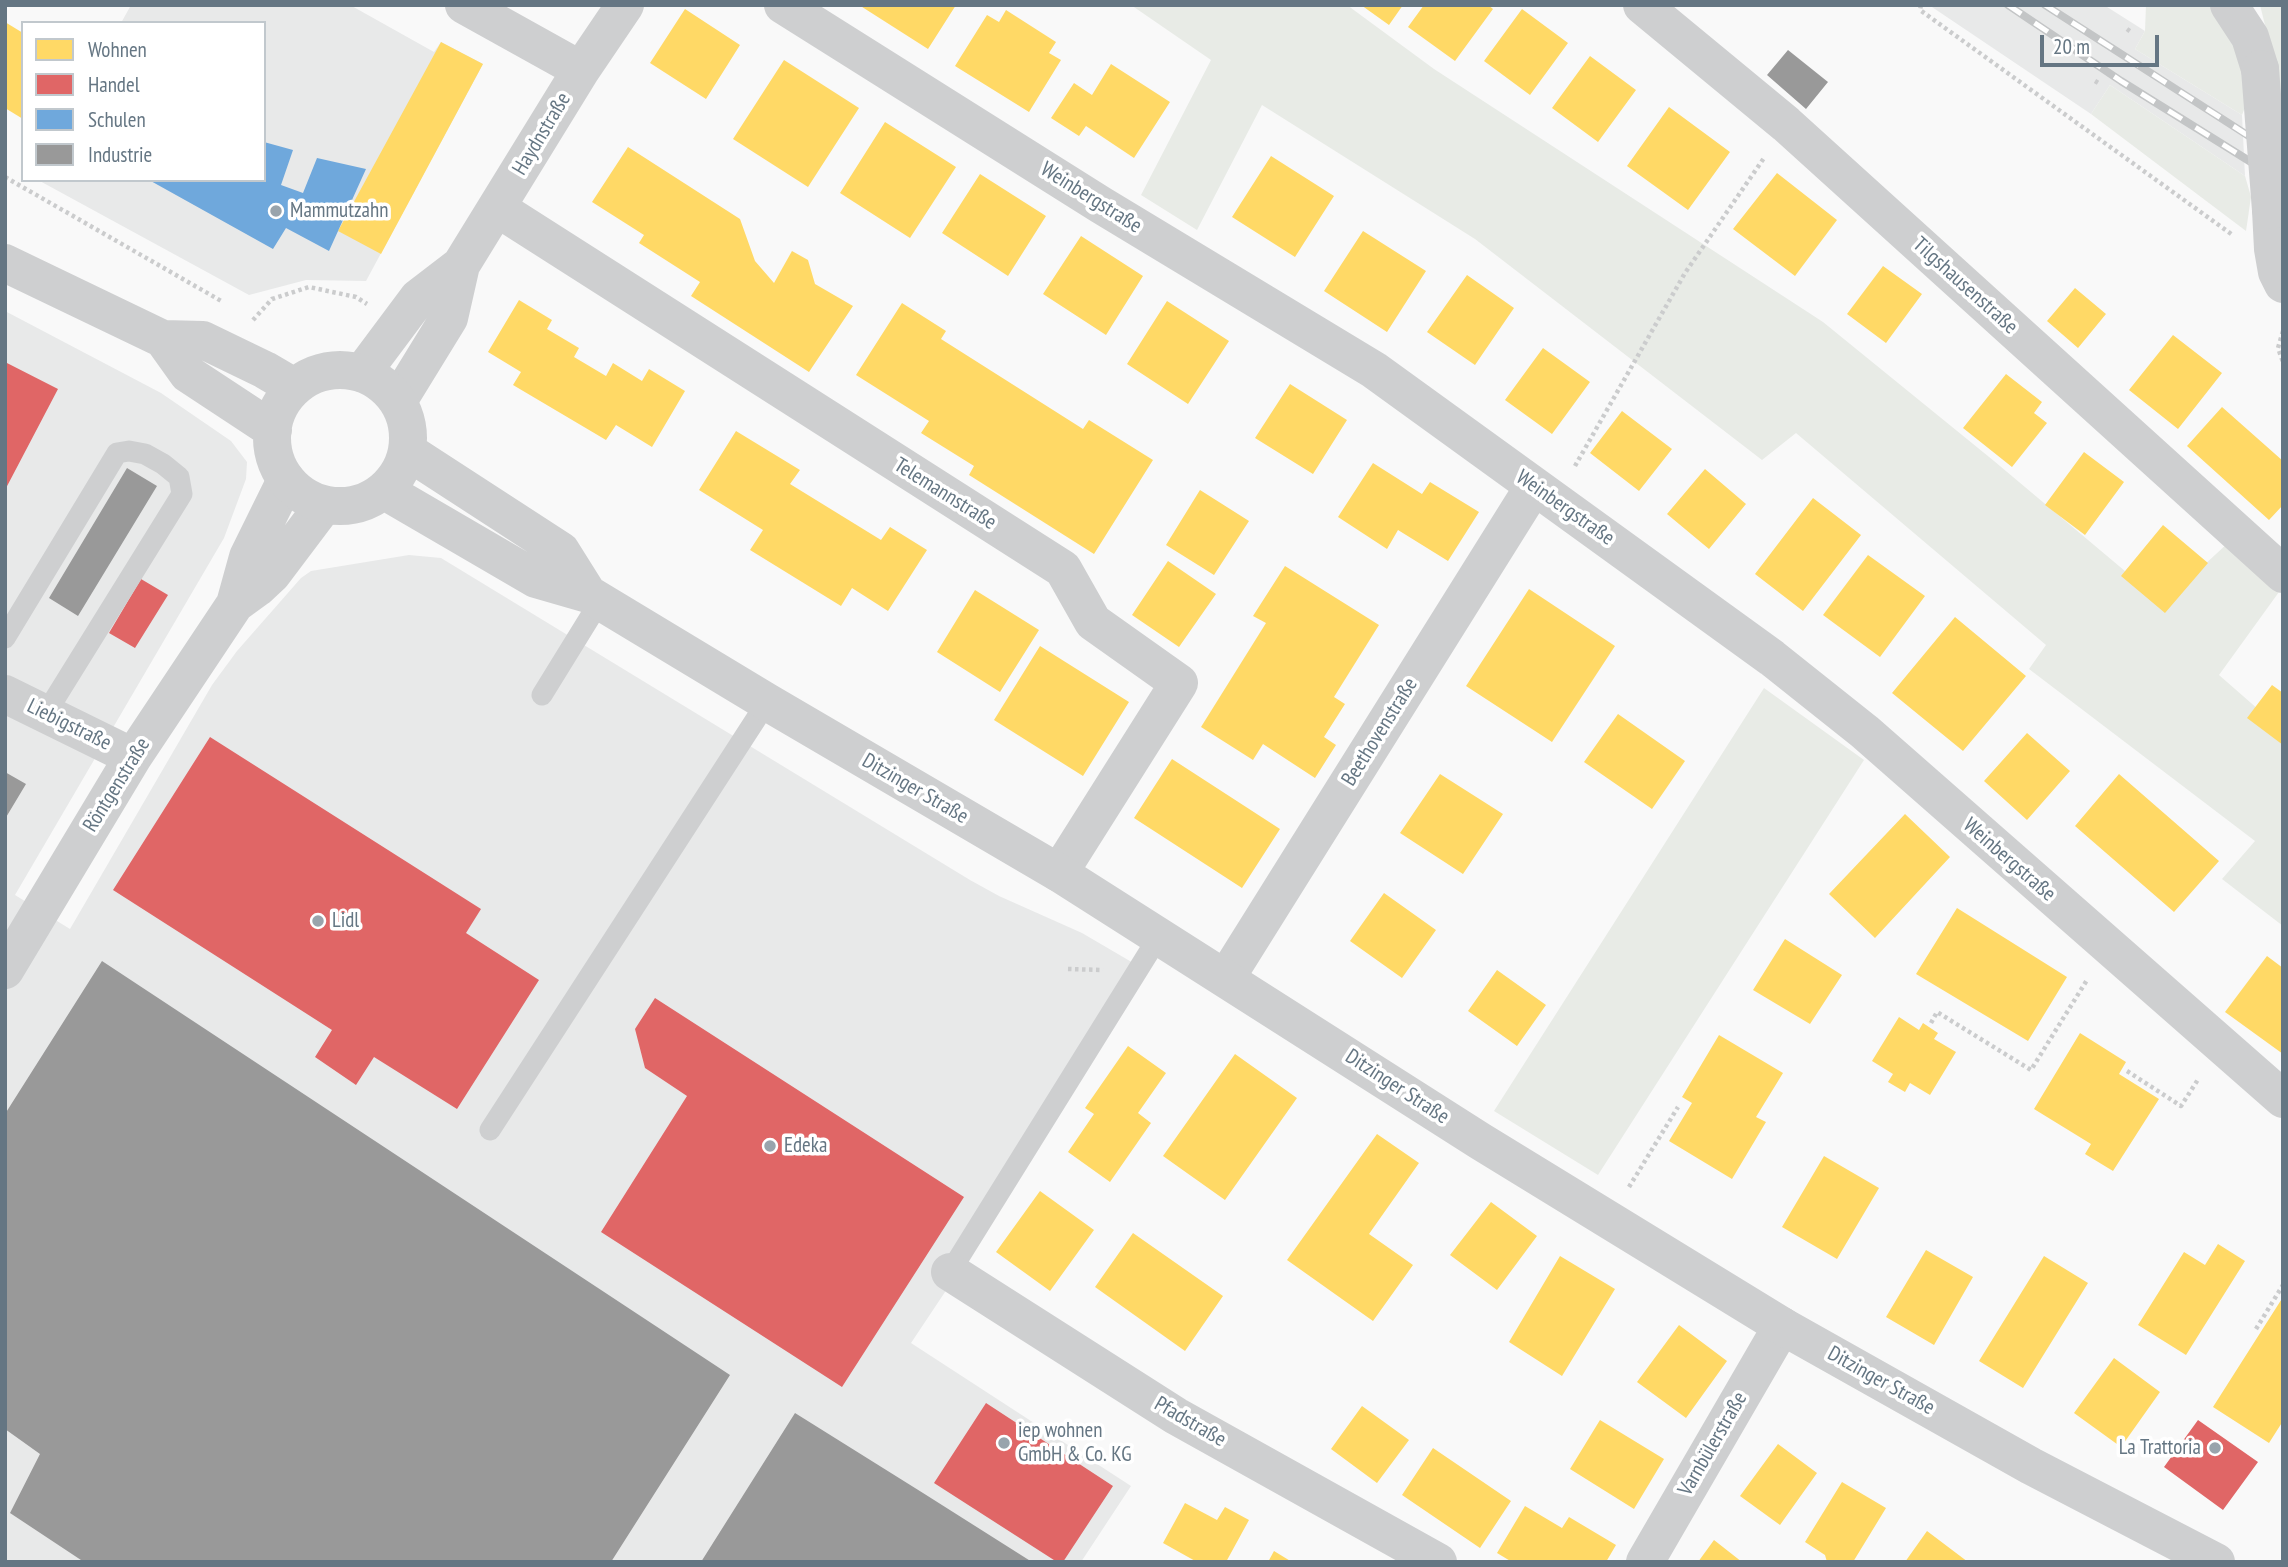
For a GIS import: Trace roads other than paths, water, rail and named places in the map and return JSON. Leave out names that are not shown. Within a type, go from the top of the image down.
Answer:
[{"type":"street","points":[[464,5],[581,70]]},
{"type":"street","name":"Haydnstraße","points":[[398,401],[449,318],[461,265],[581,70],[625,5]]},
{"type":"street","name":"Weinbergstraße","points":[[783,5],[1101,205],[1374,370],[1772,658],[1855,724],[2283,1099]]},
{"type":"street","name":"Tilgshausenstraße","points":[[1642,5],[1786,124],[2283,574]]},
{"type":"street","points":[[2229,5],[2250,37],[2260,69],[2271,210],[2279,270]]},
{"type":"street","name":"Telemannstraße","points":[[497,208],[1063,569],[1093,622],[1179,683],[1059,873]]},
{"type":"street","points":[[5,263],[163,339],[203,340],[294,387]]},
{"type":"street","name":"Haydnstraße","points":[[362,373],[418,298],[461,265]]},
{"type":"street","points":[[163,339],[188,374],[272,430]]},
{"type":"street","points":[[347,369],[362,373],[385,387],[398,401],[407,421],[409,442],[405,464],[385,491],[362,503],[343,507],[324,505],[306,497],[286,480],[277,465],[272,430],[280,405],[294,387],[326,370],[347,369]]},
{"type":"street","name":"Ditzinger Straße","points":[[407,451],[561,551],[594,597]]},
{"type":"street","name":"Röntgenstraße","points":[[5,970],[133,757],[235,604],[248,557],[286,480]]},
{"type":"street","name":"Ditzinger Straße","points":[[385,491],[536,579],[594,597],[1059,873],[1608,1220],[1782,1326],[2031,1466],[2216,1562]]},
{"type":"street","name":"Beethovenstraße","points":[[1226,978],[1544,493]]},
{"type":"street","name":"Röntgenstraße","points":[[235,604],[257,589],[272,574],[324,505]]},
{"type":"street","name":"Liebigstraße","points":[[5,694],[133,757]]},
{"type":"street","name":"Pfadstraße","points":[[950,1272],[1177,1416],[1438,1562]]},
{"type":"street","name":"Varnbülerstraße","points":[[1645,1562],[1782,1326]]},
{"type":"lane","points":[[5,638],[117,453],[129,451],[145,454],[179,477],[182,494],[46,713]]},
{"type":"lane","points":[[542,695],[594,597]]},
{"type":"lane","points":[[490,1130],[767,702]]},
{"type":"lane","points":[[950,1272],[1159,936]]},
{"type":"railway","points":[[2008,5],[2121,81],[2283,182]]},
{"type":"railway","points":[[2045,5],[2283,158]]},
{"type":"place","name":"Mammutzahn","points":[[276,211]]},
{"type":"place","name":"Lidl","points":[[318,921]]},
{"type":"place","name":"Edeka","points":[[770,1146]]},
{"type":"place","name":"iep wohnen GmbH & Co. KG","points":[[1004,1443]]},
{"type":"place","name":"La Trattoria","points":[[2215,1448]]}]
